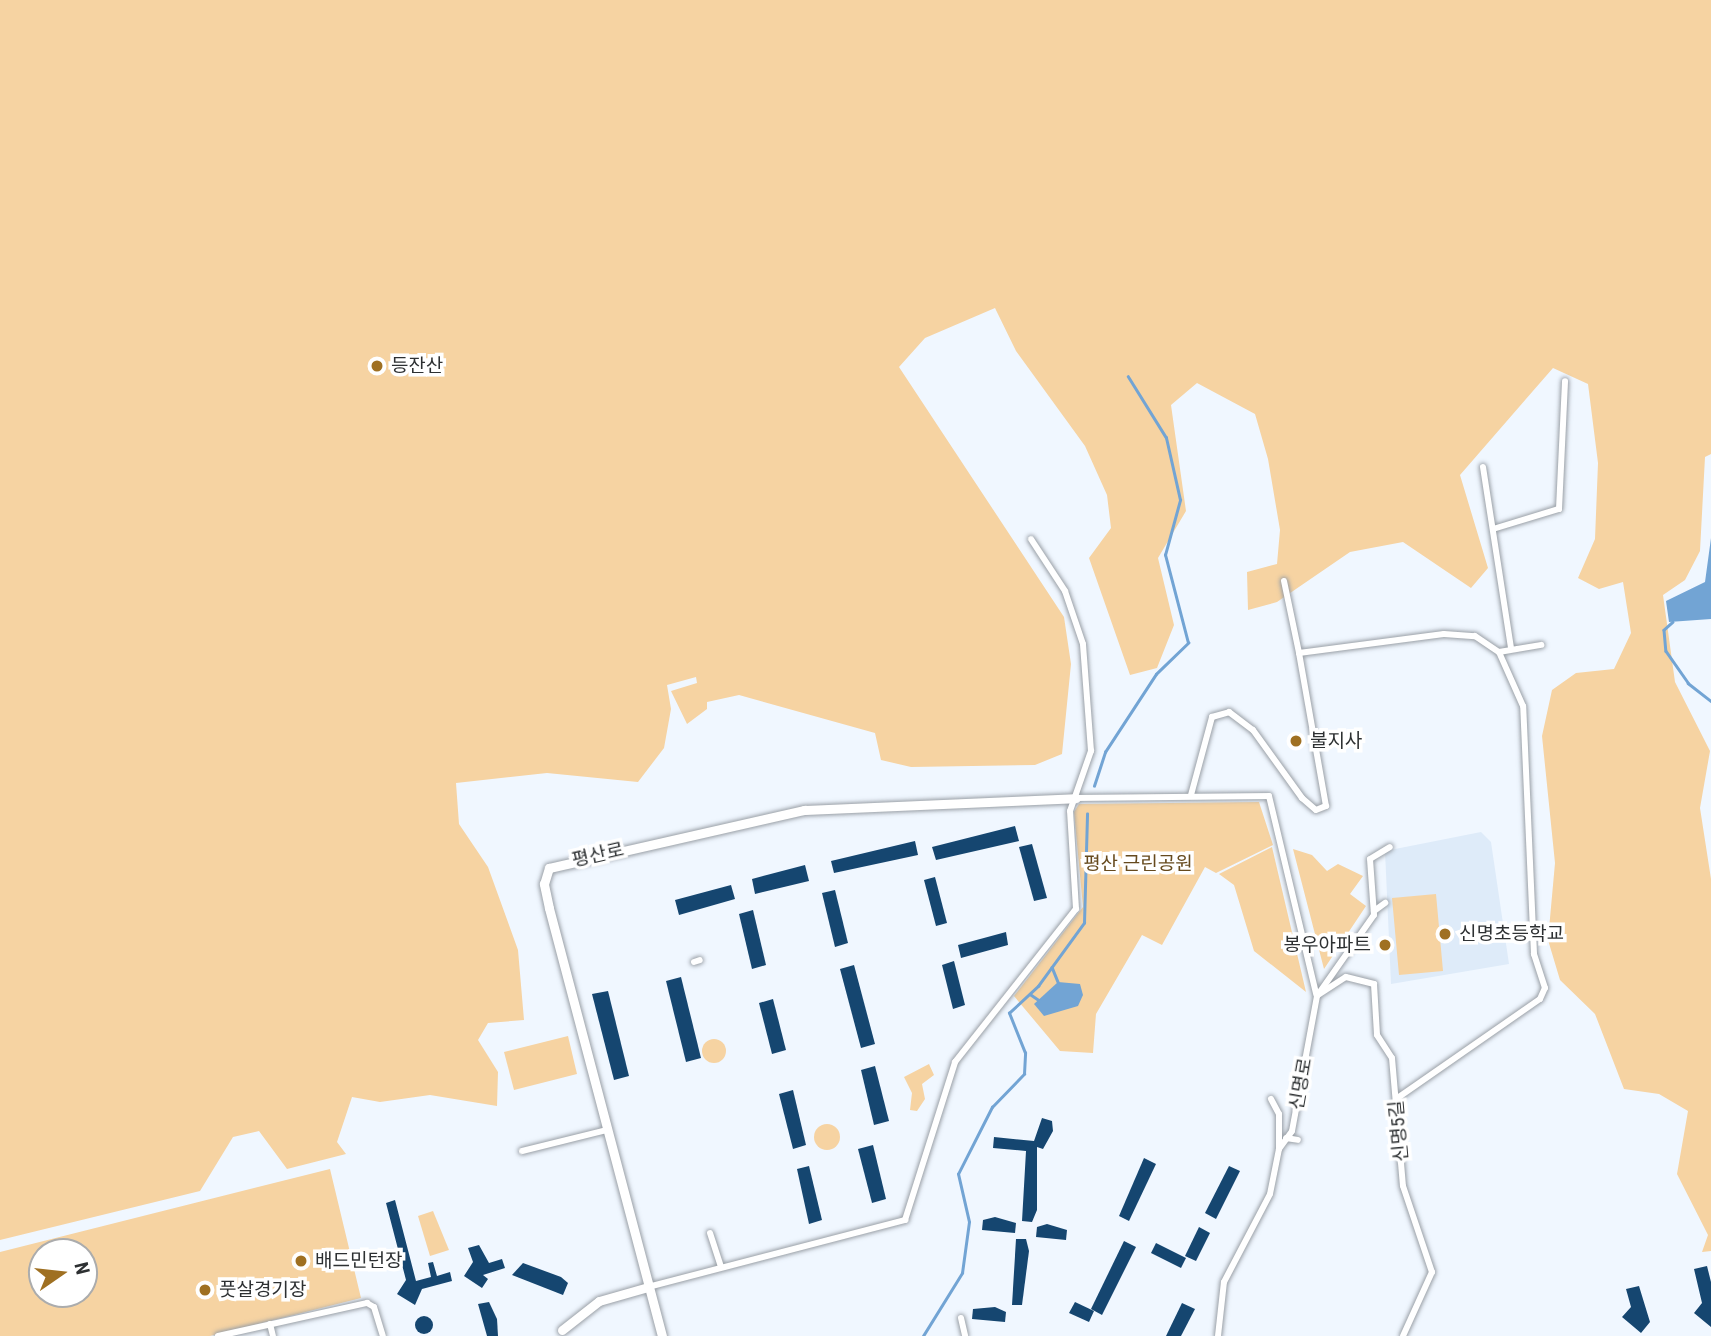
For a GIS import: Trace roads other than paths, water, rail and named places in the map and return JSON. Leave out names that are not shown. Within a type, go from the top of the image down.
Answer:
[{"type":"street","points":[[1493,529],[1559,509],[1565,381]]},
{"type":"street","points":[[1483,467],[1511,648]]},
{"type":"street","points":[[560,1333],[599,1301],[721,1266],[905,1220],[955,1062],[1076,909],[1070,811],[1091,751],[1083,644],[1065,591],[1031,539]]},
{"type":"street","points":[[1191,795],[1212,717],[1229,712],[1252,730],[1302,798],[1316,810],[1326,806],[1284,581]]},
{"type":"street","points":[[1299,653],[1444,634],[1475,636],[1499,652],[1523,706],[1534,954],[1545,988],[1541,999],[1396,1099]]},
{"type":"street","points":[[1499,652],[1541,645]]},
{"type":"street","points":[[1076,798],[1269,796],[1317,996]]},
{"type":"street","name":"평산로","points":[[662,1336],[547,896],[549,868],[804,810],[1076,798]]},
{"type":"street","points":[[1374,911],[1370,859],[1390,847]]},
{"type":"street","points":[[1374,911],[1385,903]]},
{"type":"street","name":"신명로","points":[[1218,1336],[1224,1282],[1270,1194],[1279,1149],[1286,1138],[1317,996],[1374,911]]},
{"type":"street","name":"신명5길","points":[[1317,996],[1346,976],[1374,984],[1377,1035],[1392,1058],[1403,1185],[1432,1272],[1403,1336]]},
{"type":"street","points":[[1271,1099],[1279,1114],[1279,1149]]},
{"type":"street","points":[[522,1151],[607,1130]]},
{"type":"street","points":[[1286,1138],[1298,1140]]},
{"type":"street","points":[[710,1233],[721,1266]]},
{"type":"street","points":[[218,1336],[367,1303],[374,1307],[383,1336]]},
{"type":"street","points":[[961,1318],[965,1336]]},
{"type":"street","points":[[270,1324],[273,1336]]},
{"type":"water","points":[[1711,538],[1711,619],[1669,622],[1666,601],[1705,582]]},
{"type":"water","points":[[1058,982],[1080,984],[1083,995],[1078,1006],[1044,1016],[1034,1004]]},
{"type":"waterway","points":[[1094,786],[1105,752],[1156,674],[1188,643],[1165,555],[1180,500],[1166,438],[1128,377]]},
{"type":"waterway","points":[[1673,622],[1664,630],[1666,651],[1688,683],[1711,701]]},
{"type":"waterway","points":[[923,1336],[962,1273],[969,1222],[958,1174],[992,1107],[1024,1074],[1025,1053],[1009,1013],[1038,986],[1084,923],[1087,814]]},
{"type":"waterway","points":[[1052,967],[1058,982]]},
{"type":"waterway","points":[[1030,994],[1039,1000]]},
{"type":"place","name":"등잔산","points":[[377,366]]},
{"type":"place","name":"불지사","points":[[1296,741]]},
{"type":"place","name":"신명초등학교","points":[[1445,934]]},
{"type":"place","name":"봉우아파트","points":[[1385,945]]},
{"type":"place","name":"배드민턴장","points":[[301,1261]]},
{"type":"place","name":"풋살경기장","points":[[205,1290]]},
{"type":"park label","name":"평산 근린공원","points":[[1138,864]]}]
